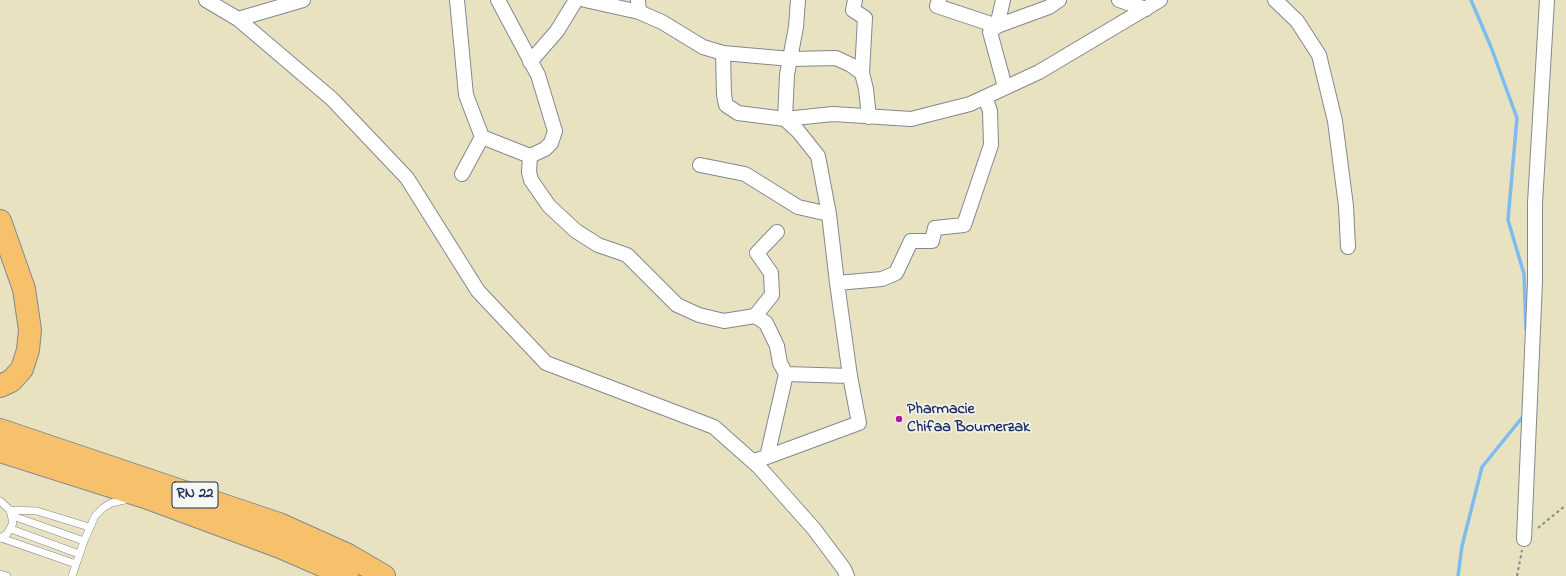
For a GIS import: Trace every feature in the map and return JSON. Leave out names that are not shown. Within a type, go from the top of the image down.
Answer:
[{"type":"highway","points":[[0,220],[24,289],[30,330],[28,350],[22,369],[11,381],[0,386]]},
{"type":"highway","name":"RN 22","points":[[0,430],[278,524],[348,555],[384,576]]},
{"type":"highway","name":"RN 22","points":[[0,451],[145,497],[280,547],[347,576]]},
{"type":"street","points":[[206,0],[238,19],[332,99],[407,178],[478,291],[546,363],[654,406],[714,427],[753,461],[814,529],[844,569],[847,576]]},
{"type":"street","points":[[238,19],[303,0]]},
{"type":"street","points":[[457,0],[466,94],[482,137],[530,156],[545,149],[551,143],[555,131],[538,75],[498,0]]},
{"type":"street","points":[[530,62],[557,31],[576,0]]},
{"type":"street","points":[[585,0],[639,6],[703,47],[723,53],[791,59],[836,58],[851,65],[862,73]]},
{"type":"street","points":[[753,461],[859,423],[850,376],[829,214],[818,156],[798,131],[786,119],[786,75],[791,59],[796,28],[798,0]]},
{"type":"street","points":[[855,0],[852,10],[865,18],[862,73],[866,88],[869,117]]},
{"type":"street","points":[[939,0],[937,6],[997,26]]},
{"type":"street","points":[[997,26],[1003,0]]},
{"type":"street","points":[[1005,87],[990,32],[997,26],[1049,7],[1059,0]]},
{"type":"street","points":[[1118,0],[1146,9]]},
{"type":"street","points":[[723,53],[724,95],[726,105],[738,114],[786,119],[833,114],[911,119],[970,104],[1039,72],[1160,0]]},
{"type":"street","points":[[1275,0],[1297,21],[1319,55],[1335,121],[1346,206],[1348,247]]},
{"type":"street","points":[[1524,539],[1535,282],[1535,203],[1547,0]]},
{"type":"street","points":[[837,283],[882,279],[896,272],[912,241],[932,241],[935,228],[964,225],[991,145],[990,111],[984,97]]},
{"type":"street","points":[[462,174],[482,137]]},
{"type":"street","points":[[530,156],[529,172],[531,180],[550,206],[576,231],[598,245],[627,255],[677,305],[699,315],[724,321],[755,316],[772,295],[771,273],[756,253],[777,232]]},
{"type":"street","points":[[700,165],[745,174],[798,207],[829,214]]},
{"type":"street","points":[[755,316],[766,324],[777,346],[780,363],[786,374],[767,457]]},
{"type":"street","points":[[786,374],[850,376]]},
{"type":"lane","points":[[72,576],[89,527],[95,516],[103,508],[118,501],[145,497]]},
{"type":"lane","points":[[0,501],[11,513],[84,541]]},
{"type":"lane","points":[[11,513],[37,511],[89,527]]},
{"type":"lane","points":[[11,513],[11,529],[1,538],[76,564]]},
{"type":"lane","points":[[11,529],[79,554]]},
{"type":"lane","points":[[0,574],[7,576]]},
{"type":"path","points":[[1517,576],[1524,539],[1566,505]]},
{"type":"waterway","points":[[1471,0],[1491,47],[1517,118],[1508,220],[1524,274],[1526,329]]},
{"type":"waterway","points":[[1458,576],[1462,546],[1482,467],[1525,414]]},
{"type":"place","name":"Pharmacie Chifaa Boumerzak","points":[[899,419]]}]
